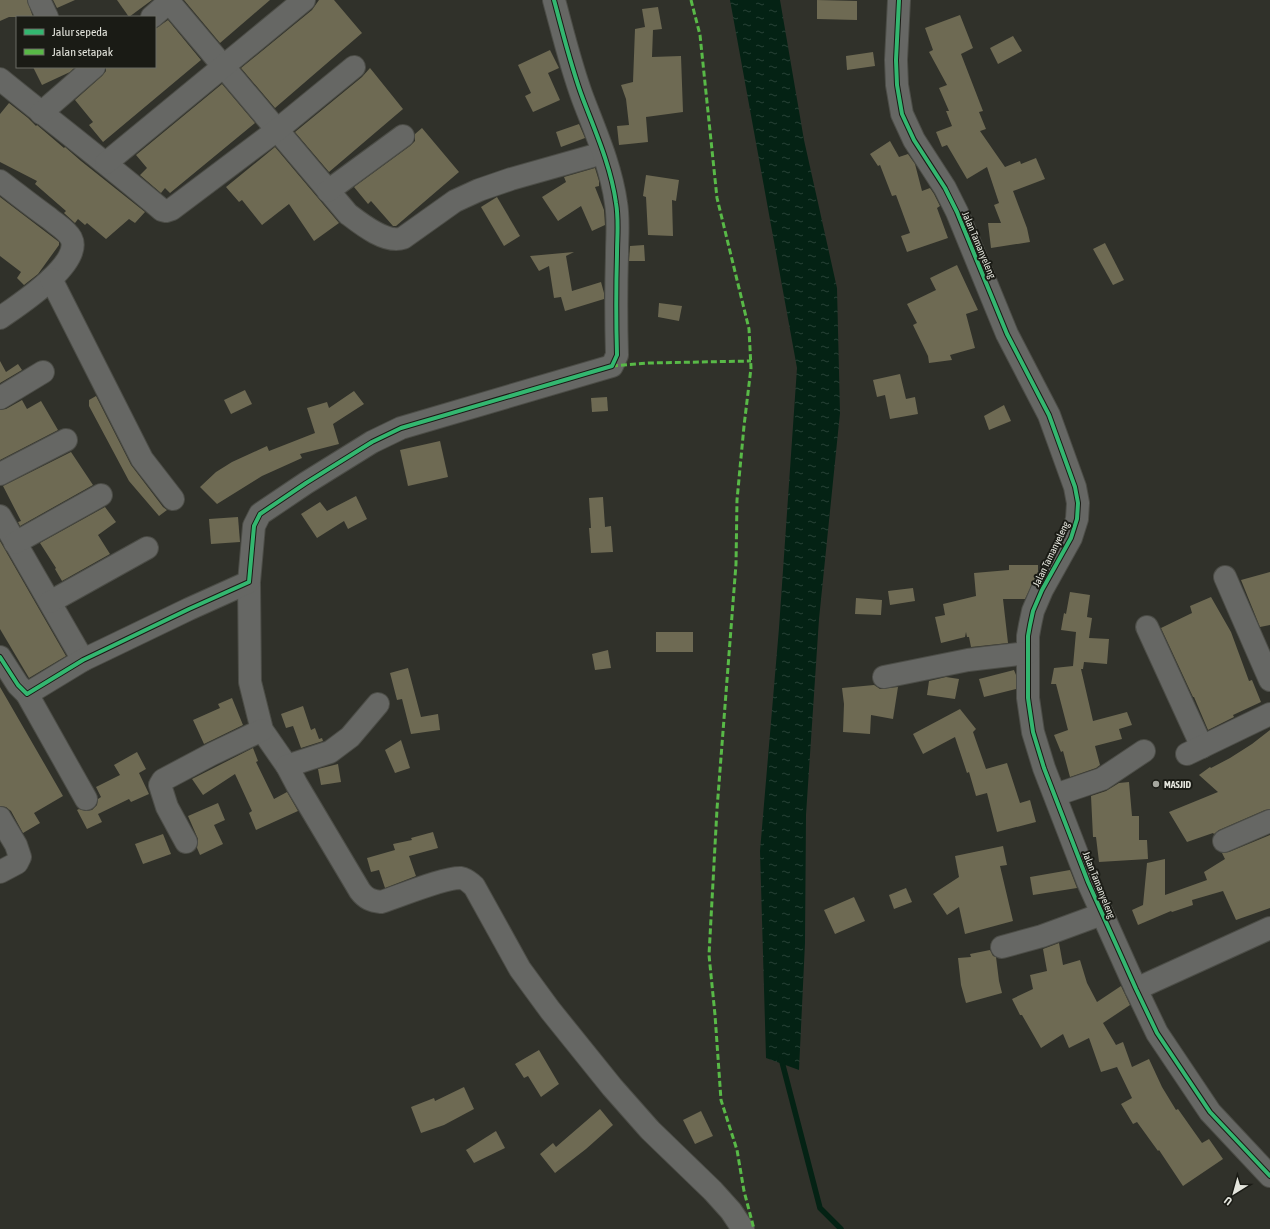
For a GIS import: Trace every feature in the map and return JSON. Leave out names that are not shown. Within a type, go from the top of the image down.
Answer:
[{"type":"street","points":[[38,0],[46,16]]},
{"type":"street","points":[[106,163],[304,0]]},
{"type":"street","points":[[554,0],[562,34],[580,91],[613,185],[618,220],[616,280],[617,355],[612,366],[401,428],[372,442],[290,493],[260,514],[254,526],[249,582],[250,682],[262,730],[287,766],[365,897],[373,902],[381,902],[456,878],[463,878],[469,881],[474,886],[520,968],[550,1010],[612,1087],[650,1130],[713,1191],[743,1229]]},
{"type":"street","name":"Jalan Tamanyeleng","points":[[899,0],[896,60],[897,85],[902,114],[914,140],[945,188],[957,212],[1007,334],[1049,415],[1075,487],[1078,503],[1077,519],[1071,538],[1042,590],[1033,612],[1028,636],[1028,698],[1033,732],[1044,768],[1088,882],[1157,1033],[1210,1112],[1270,1176]]},
{"type":"street","points":[[153,16],[171,1],[222,66],[348,214],[367,228],[388,238],[398,240],[407,236],[455,201],[479,190],[511,179],[603,153]]},
{"type":"street","points":[[0,79],[106,163],[162,210],[166,211],[177,205],[277,130],[354,67]]},
{"type":"street","points":[[41,113],[82,71]]},
{"type":"street","points":[[328,191],[403,136]]},
{"type":"street","points":[[0,181],[72,238],[73,251],[70,257],[51,279],[35,294],[0,318]]},
{"type":"street","points":[[51,279],[142,459],[173,499]]},
{"type":"street","points":[[0,398],[43,372]]},
{"type":"street","points":[[0,474],[66,440]]},
{"type":"street","points":[[15,543],[102,495]]},
{"type":"street","points":[[0,516],[83,660]]},
{"type":"street","points":[[50,602],[148,548]]},
{"type":"street","points":[[1225,577],[1270,680]]},
{"type":"street","points":[[27,694],[83,660],[249,582]]},
{"type":"street","points":[[1147,627],[1194,750],[1270,714]]},
{"type":"street","points":[[884,677],[968,660],[1028,653]]},
{"type":"street","points":[[0,657],[18,685],[27,694],[86,799]]},
{"type":"street","points":[[287,766],[330,752],[350,738],[378,704]]},
{"type":"street","points":[[186,842],[167,807],[160,783],[212,754],[262,730]]},
{"type":"street","points":[[1055,795],[1102,779],[1144,751]]},
{"type":"street","points":[[0,818],[16,845],[20,857],[17,863],[0,872]]},
{"type":"street","points":[[1224,841],[1270,821]]},
{"type":"street","points":[[1002,948],[1042,936],[1102,914]]},
{"type":"street","points":[[1136,989],[1270,928]]},
{"type":"water","points":[[730,0],[780,0],[804,140],[837,288],[840,413],[819,619],[806,815],[805,943],[799,1070],[766,1058],[760,851],[779,628],[797,368]]},
{"type":"building","points":[[0,0],[27,0],[33,16],[9,17],[0,21]]},
{"type":"building","points":[[53,0],[75,0],[57,8]]},
{"type":"building","points":[[117,0],[152,0],[130,16],[128,16]]},
{"type":"building","points":[[184,0],[270,0],[220,43]]},
{"type":"building","points":[[319,0],[334,0],[362,33],[275,108],[241,68],[312,10]]},
{"type":"building","points":[[817,0],[857,1],[857,20],[817,19]]},
{"type":"building","points":[[658,7],[662,29],[653,30],[652,57],[681,56],[683,112],[646,117],[648,142],[619,145],[617,126],[629,125],[626,99],[621,85],[633,82],[635,29],[645,27],[642,9]]},
{"type":"building","points":[[960,15],[973,48],[961,54],[983,111],[979,112],[986,129],[980,131],[1005,167],[1020,161],[1021,164],[1036,158],[1045,179],[1013,191],[1027,228],[1030,242],[991,248],[988,223],[1001,223],[994,205],[999,203],[987,167],[967,179],[947,145],[942,147],[936,132],[952,126],[946,111],[949,111],[939,88],[947,85],[929,52],[933,50],[925,28]]},
{"type":"building","points":[[168,20],[201,60],[103,142],[89,125],[93,122],[75,100],[102,76],[106,71],[106,68],[156,68],[156,28]]},
{"type":"building","points":[[1013,36],[1022,51],[998,64],[990,48]]},
{"type":"building","points":[[550,50],[559,68],[548,73],[560,100],[533,112],[525,96],[531,93],[518,65]]},
{"type":"building","points":[[873,52],[875,66],[847,70],[846,56]]},
{"type":"building","points":[[34,68],[74,68],[70,72],[42,85]]},
{"type":"building","points":[[370,68],[403,109],[329,172],[295,132],[362,77]]},
{"type":"building","points":[[222,84],[255,123],[170,193],[165,188],[161,193],[140,175],[147,168],[136,155]]},
{"type":"building","points":[[9,103],[145,212],[135,223],[129,219],[106,239],[87,223],[85,225],[78,219],[75,223],[64,213],[66,211],[35,184],[37,181],[0,162],[0,114]]},
{"type":"building","points":[[579,124],[585,138],[561,147],[556,132]]},
{"type":"building","points":[[422,128],[459,172],[396,226],[393,226],[371,201],[368,204],[354,187],[410,146],[415,141],[415,134]]},
{"type":"building","points":[[890,141],[899,157],[908,154],[915,164],[922,191],[930,188],[934,194],[940,206],[937,208],[948,238],[907,252],[901,236],[910,233],[896,195],[892,196],[880,165],[878,166],[870,154]]},
{"type":"building","points":[[275,147],[339,223],[314,241],[289,204],[262,225],[242,200],[239,202],[226,187]]},
{"type":"building","points":[[595,168],[599,186],[595,187],[604,210],[605,225],[592,231],[581,206],[558,221],[542,197],[566,182],[564,177]]},
{"type":"building","points":[[646,175],[679,180],[676,201],[672,200],[673,236],[648,235],[646,197],[643,196]]},
{"type":"building","points":[[0,197],[59,242],[59,245],[38,274],[24,285],[17,278],[21,272],[0,256]]},
{"type":"building","points":[[497,197],[520,236],[504,246],[481,207]]},
{"type":"building","points":[[1105,243],[1124,280],[1113,285],[1093,249]]},
{"type":"building","points":[[644,245],[645,261],[629,261],[630,246]]},
{"type":"building","points":[[574,252],[566,256],[572,291],[601,282],[604,299],[565,311],[561,297],[554,298],[549,266],[539,271],[530,256]]},
{"type":"building","points":[[957,265],[978,310],[966,314],[975,348],[950,355],[952,360],[929,363],[928,356],[913,325],[917,323],[907,304],[936,290],[930,278]]},
{"type":"building","points":[[659,303],[682,306],[679,321],[658,317]]},
{"type":"building","points":[[0,361],[6,372],[18,364],[22,370],[0,383]]},
{"type":"building","points":[[900,374],[906,399],[915,397],[918,414],[890,419],[885,395],[877,397],[873,380]]},
{"type":"building","points":[[245,390],[252,404],[231,414],[224,400]]},
{"type":"building","points":[[354,391],[364,404],[333,424],[339,444],[300,454],[302,458],[262,476],[217,504],[200,487],[216,472],[232,462],[267,446],[269,451],[315,433],[307,408],[327,402],[329,408]]},
{"type":"building","points":[[96,396],[131,465],[163,507],[167,510],[159,516],[129,481],[89,406],[89,400]]},
{"type":"building","points":[[607,397],[608,411],[592,412],[591,398]]},
{"type":"building","points":[[22,400],[27,409],[41,401],[58,430],[0,460],[0,410],[6,409]]},
{"type":"building","points":[[1004,405],[1011,421],[989,430],[984,416]]},
{"type":"building","points":[[440,441],[448,477],[408,486],[400,450]]},
{"type":"building","points":[[71,452],[93,485],[20,526],[18,522],[21,521],[3,486]]},
{"type":"building","points":[[356,496],[367,519],[348,529],[344,521],[317,538],[301,514],[320,502],[327,511]]},
{"type":"building","points":[[603,497],[605,527],[611,526],[613,552],[591,553],[589,498]]},
{"type":"building","points":[[105,507],[116,522],[98,535],[110,554],[62,581],[55,569],[56,568],[40,543]]},
{"type":"building","points":[[238,517],[240,542],[211,544],[209,519]]},
{"type":"building","points":[[0,541],[66,656],[29,678],[0,629]]},
{"type":"building","points":[[1009,565],[1038,565],[1038,572],[1025,599],[1003,599],[1008,643],[971,647],[969,637],[967,637],[966,632],[965,637],[941,643],[935,617],[945,615],[943,604],[976,596],[974,573],[1009,570]]},
{"type":"building","points":[[1270,572],[1270,625],[1260,627],[1241,580]]},
{"type":"building","points":[[913,588],[915,601],[890,605],[888,591]]},
{"type":"building","points":[[1070,592],[1090,595],[1087,617],[1092,618],[1089,638],[1109,639],[1107,664],[1084,662],[1083,669],[1081,669],[1093,721],[1127,712],[1132,725],[1119,729],[1122,739],[1095,746],[1100,765],[1096,768],[1070,777],[1063,751],[1061,752],[1054,735],[1068,730],[1056,684],[1051,684],[1054,668],[1073,666],[1076,632],[1061,630]]},
{"type":"building","points":[[1211,597],[1231,632],[1249,681],[1252,680],[1261,702],[1233,715],[1234,717],[1208,730],[1161,628],[1192,613],[1190,606]]},
{"type":"building","points":[[856,598],[882,600],[881,615],[855,614]]},
{"type":"building","points":[[656,632],[693,632],[693,652],[656,652]]},
{"type":"building","points":[[608,650],[611,668],[595,670],[592,654]]},
{"type":"building","points":[[408,668],[421,717],[438,714],[440,730],[411,734],[402,699],[397,700],[390,673]]},
{"type":"building","points":[[1014,670],[1016,675],[1016,689],[984,697],[979,679]]},
{"type":"building","points":[[946,677],[959,679],[955,699],[927,695],[929,681]]},
{"type":"building","points":[[874,685],[880,689],[898,687],[893,719],[871,715],[870,734],[843,732],[844,704],[842,688]]},
{"type":"building","points":[[0,687],[63,796],[34,813],[40,823],[23,833],[11,811],[6,807],[0,806]]},
{"type":"building","points":[[232,698],[243,725],[204,744],[193,720],[220,708],[218,704]]},
{"type":"building","points":[[303,706],[311,730],[315,728],[319,739],[322,738],[323,741],[301,748],[293,726],[286,728],[281,714]]},
{"type":"building","points":[[960,709],[976,729],[973,732],[986,769],[1007,763],[1020,803],[1030,800],[1036,822],[997,832],[987,793],[976,796],[969,772],[967,773],[955,737],[923,754],[913,734]]},
{"type":"building","points":[[1270,730],[1270,809],[1219,830],[1214,834],[1213,833],[1187,842],[1169,812],[1218,792],[1199,775],[1210,767],[1211,768],[1230,758]]},
{"type":"building","points":[[401,740],[410,768],[395,773],[385,750]]},
{"type":"building","points":[[253,748],[258,761],[256,762],[274,799],[287,792],[298,811],[256,830],[249,813],[252,811],[235,774],[203,795],[192,779]]},
{"type":"building","points":[[137,752],[146,769],[139,773],[149,794],[131,802],[129,799],[98,814],[102,822],[87,829],[77,810],[92,810],[97,805],[98,799],[101,797],[96,787],[120,775],[114,765]]},
{"type":"building","points":[[338,764],[341,782],[321,785],[318,769]]},
{"type":"building","points":[[1129,782],[1132,816],[1139,816],[1139,840],[1147,840],[1148,859],[1099,862],[1096,837],[1093,837],[1091,796],[1106,791],[1119,783]]},
{"type":"building","points":[[218,803],[225,820],[214,825],[223,844],[200,855],[197,848],[198,839],[188,816]]},
{"type":"building","points":[[433,832],[438,848],[409,856],[416,876],[385,888],[379,870],[371,872],[367,858],[395,850],[393,844],[412,840],[411,838]]},
{"type":"building","points":[[163,834],[171,854],[143,864],[135,844]]},
{"type":"building","points":[[1270,835],[1270,908],[1236,920],[1223,891],[1192,900],[1193,905],[1172,912],[1171,911],[1138,925],[1132,910],[1143,905],[1147,863],[1165,859],[1165,895],[1207,880],[1204,872],[1225,859],[1222,853],[1229,852]]},
{"type":"building","points":[[1003,846],[1007,865],[1000,866],[1013,921],[965,934],[959,907],[947,915],[933,894],[959,877],[955,856]]},
{"type":"building","points":[[1070,870],[1077,888],[1033,895],[1030,877]]},
{"type":"building","points":[[906,888],[912,902],[894,909],[889,895]]},
{"type":"building","points":[[854,897],[865,921],[835,934],[824,910]]},
{"type":"building","points":[[1059,943],[1063,965],[1080,960],[1087,983],[1097,1002],[1121,986],[1130,1005],[1103,1023],[1116,1045],[1123,1042],[1132,1067],[1149,1059],[1162,1087],[1176,1110],[1178,1109],[1202,1143],[1209,1139],[1223,1159],[1183,1186],[1159,1150],[1158,1151],[1137,1122],[1133,1124],[1121,1104],[1132,1098],[1117,1067],[1101,1072],[1089,1038],[1069,1048],[1063,1034],[1041,1048],[1022,1015],[1020,1015],[1012,999],[1033,989],[1030,975],[1047,971],[1043,949]]},
{"type":"building","points":[[990,950],[993,956],[996,957],[1002,993],[966,1003],[961,985],[958,958],[971,957],[970,954]]},
{"type":"building","points":[[539,1050],[559,1084],[541,1097],[528,1076],[524,1078],[515,1064]]},
{"type":"building","points":[[464,1087],[474,1109],[444,1125],[421,1133],[411,1107],[434,1098],[435,1101]]},
{"type":"building","points":[[600,1109],[613,1125],[586,1149],[555,1173],[540,1154],[553,1143],[556,1147]]},
{"type":"building","points":[[701,1111],[713,1136],[695,1144],[683,1120]]},
{"type":"building","points":[[496,1131],[505,1148],[474,1163],[466,1150]]},
{"type":"waterway","points":[[781,1058],[820,1208],[841,1229]]},
{"type":"marked path","points":[[691,0],[700,35],[717,198],[749,329],[751,368],[737,500],[736,564],[717,809],[709,955],[721,1100],[737,1150],[744,1191],[754,1229]]},
{"type":"marked path","points":[[612,366],[649,363],[751,361]]},
{"type":"cycle path","points":[[0,657],[18,685],[27,694],[83,660],[249,582],[254,526],[260,514],[306,483],[372,442],[401,428],[612,366],[617,355],[616,292],[618,222],[614,190],[607,163],[583,99],[567,50],[554,0]]},
{"type":"cycle path","points":[[899,0],[896,60],[897,85],[902,114],[914,140],[945,188],[957,212],[1007,334],[1049,415],[1075,487],[1078,503],[1077,519],[1071,538],[1042,590],[1033,611],[1028,636],[1028,698],[1033,732],[1044,768],[1088,882],[1157,1033],[1210,1112],[1270,1176]]},
{"type":"place","name":"MASJID","points":[[1156,784]]}]
